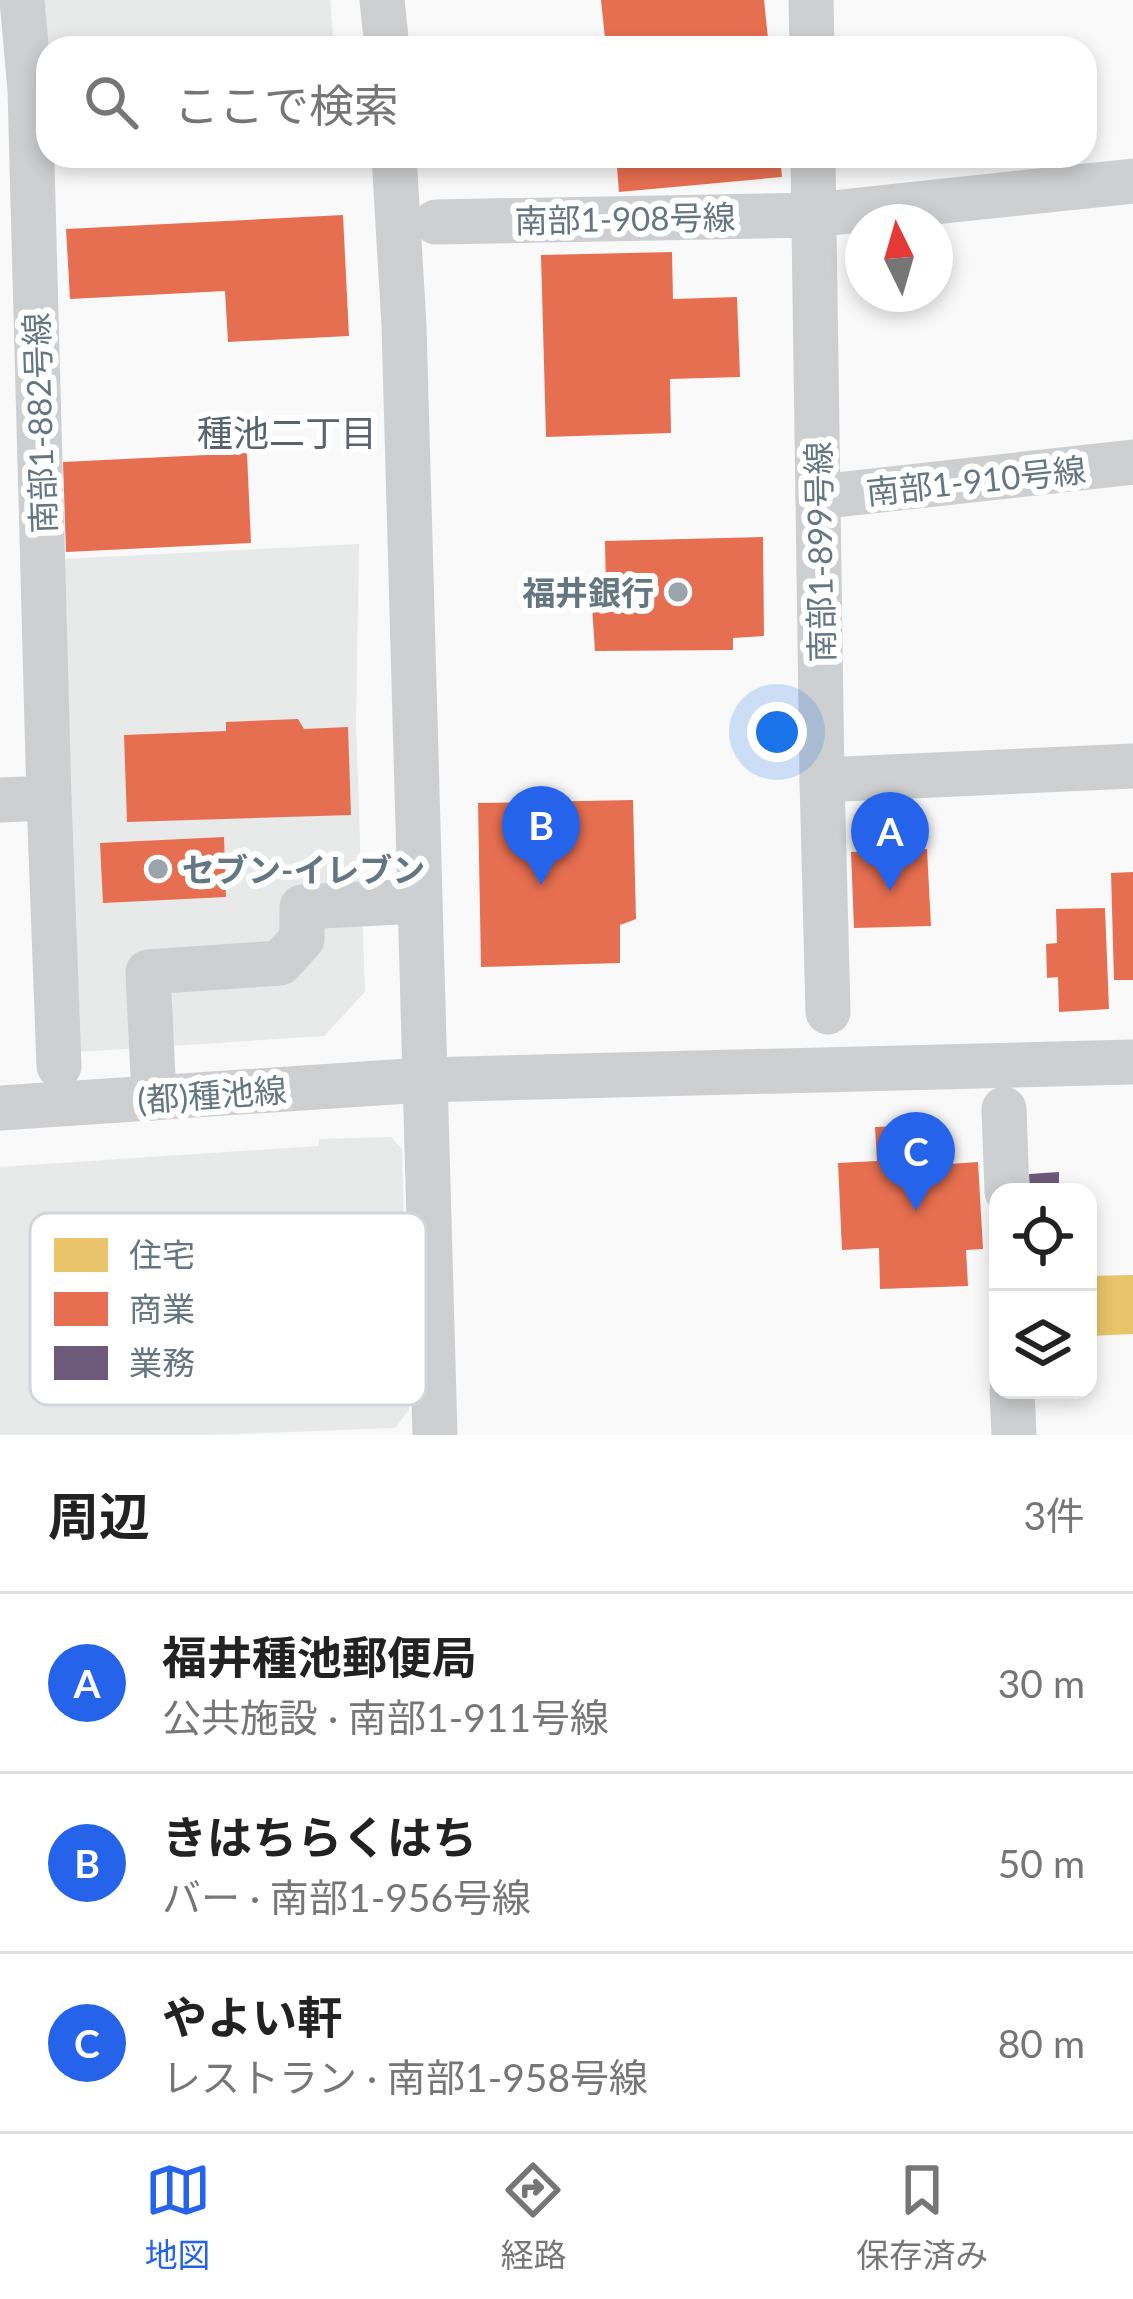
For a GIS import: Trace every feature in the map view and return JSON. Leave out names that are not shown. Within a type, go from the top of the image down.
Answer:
[{"type":"street","name":"南部1-882号線","points":[[22,0],[36,74]]},
{"type":"street","points":[[382,0],[386,36]]},
{"type":"street","points":[[812,0],[812,36]]},
{"type":"street","name":"南部1-882号線","points":[[40,168],[49,798],[59,1066]]},
{"type":"street","points":[[395,168],[404,325],[435,1435]]},
{"type":"street","name":"南部1-899号線","points":[[813,168],[828,1012]]},
{"type":"street","name":"南部1-908号線","points":[[436,222],[813,215],[1133,181]]},
{"type":"street","name":"南部1-910号線","points":[[818,497],[1133,463]]},
{"type":"street","points":[[822,780],[1133,766]]},
{"type":"street","points":[[0,800],[49,798]]},
{"type":"street","points":[[154,1098],[148,971],[280,963],[302,939],[302,907],[419,902]]},
{"type":"street","name":"(都)種池線","points":[[0,1108],[423,1080],[1133,1062]]},
{"type":"street","points":[[1004,1108],[1006,1183]]},
{"type":"street","points":[[1012,1399],[1014,1435]]},
{"type":"shaded area","points":[[43,0],[330,0],[333,36],[47,36]]},
{"type":"shaded area","points":[[359,544],[356,722],[365,992],[324,1036],[78,1052],[61,559]]},
{"type":"shaded area","points":[[391,1137],[402,1149],[404,1213],[30,1213],[30,1405],[409,1405],[395,1428],[209,1435],[0,1435],[0,1167],[318,1146],[319,1139]]},
{"type":"building: 住宅","points":[[1133,1275],[1133,1334],[1097,1336],[1097,1276]]},
{"type":"building: 商業","points":[[601,0],[764,0],[768,36],[605,36]]},
{"type":"building: 商業","points":[[617,168],[781,168],[782,177],[619,192]]},
{"type":"building: 商業","points":[[343,215],[349,336],[228,342],[225,291],[70,299],[66,229]]},
{"type":"building: 商業","points":[[672,252],[673,299],[737,297],[740,377],[670,379],[671,433],[546,437],[541,255]]},
{"type":"building: 商業","points":[[247,453],[251,543],[66,552],[63,462]]},
{"type":"building: 商業","points":[[763,537],[764,636],[733,638],[733,650],[595,651],[591,591],[606,588],[605,541]]},
{"type":"building: 商業","points":[[298,719],[304,729],[348,727],[351,815],[127,822],[124,735],[226,731],[226,722]]},
{"type":"building: 商業","points":[[633,800],[636,919],[620,925],[620,963],[481,967],[478,803]]},
{"type":"building: 商業","points":[[224,837],[226,897],[103,903],[100,843]]},
{"type":"building: 商業","points":[[927,849],[931,926],[854,928],[851,852]]},
{"type":"building: 商業","points":[[1133,872],[1133,980],[1114,980],[1111,873]]},
{"type":"building: 商業","points":[[1105,908],[1109,1009],[1059,1012],[1058,977],[1047,978],[1046,944],[1057,943],[1056,909]]},
{"type":"building: 商業","points":[[931,1125],[934,1165],[978,1162],[983,1249],[966,1250],[968,1286],[880,1289],[879,1248],[842,1250],[838,1163],[877,1161],[875,1127]]},
{"type":"building: 業務","points":[[1059,1172],[1059,1183],[1030,1183],[1029,1174]]},
{"type":"place","name":"福井銀行","points":[[678,592]]},
{"type":"place","name":"セブン-イレブン","points":[[158,869]]},
{"type":"place","name":"きはちらくはち","points":[[541,885]]},
{"type":"place","name":"福井種池郵便局","points":[[890,891]]},
{"type":"place","name":"やよい軒","points":[[916,1211]]},
{"type":"district","name":"種池二丁目","points":[[287,432]]}]
